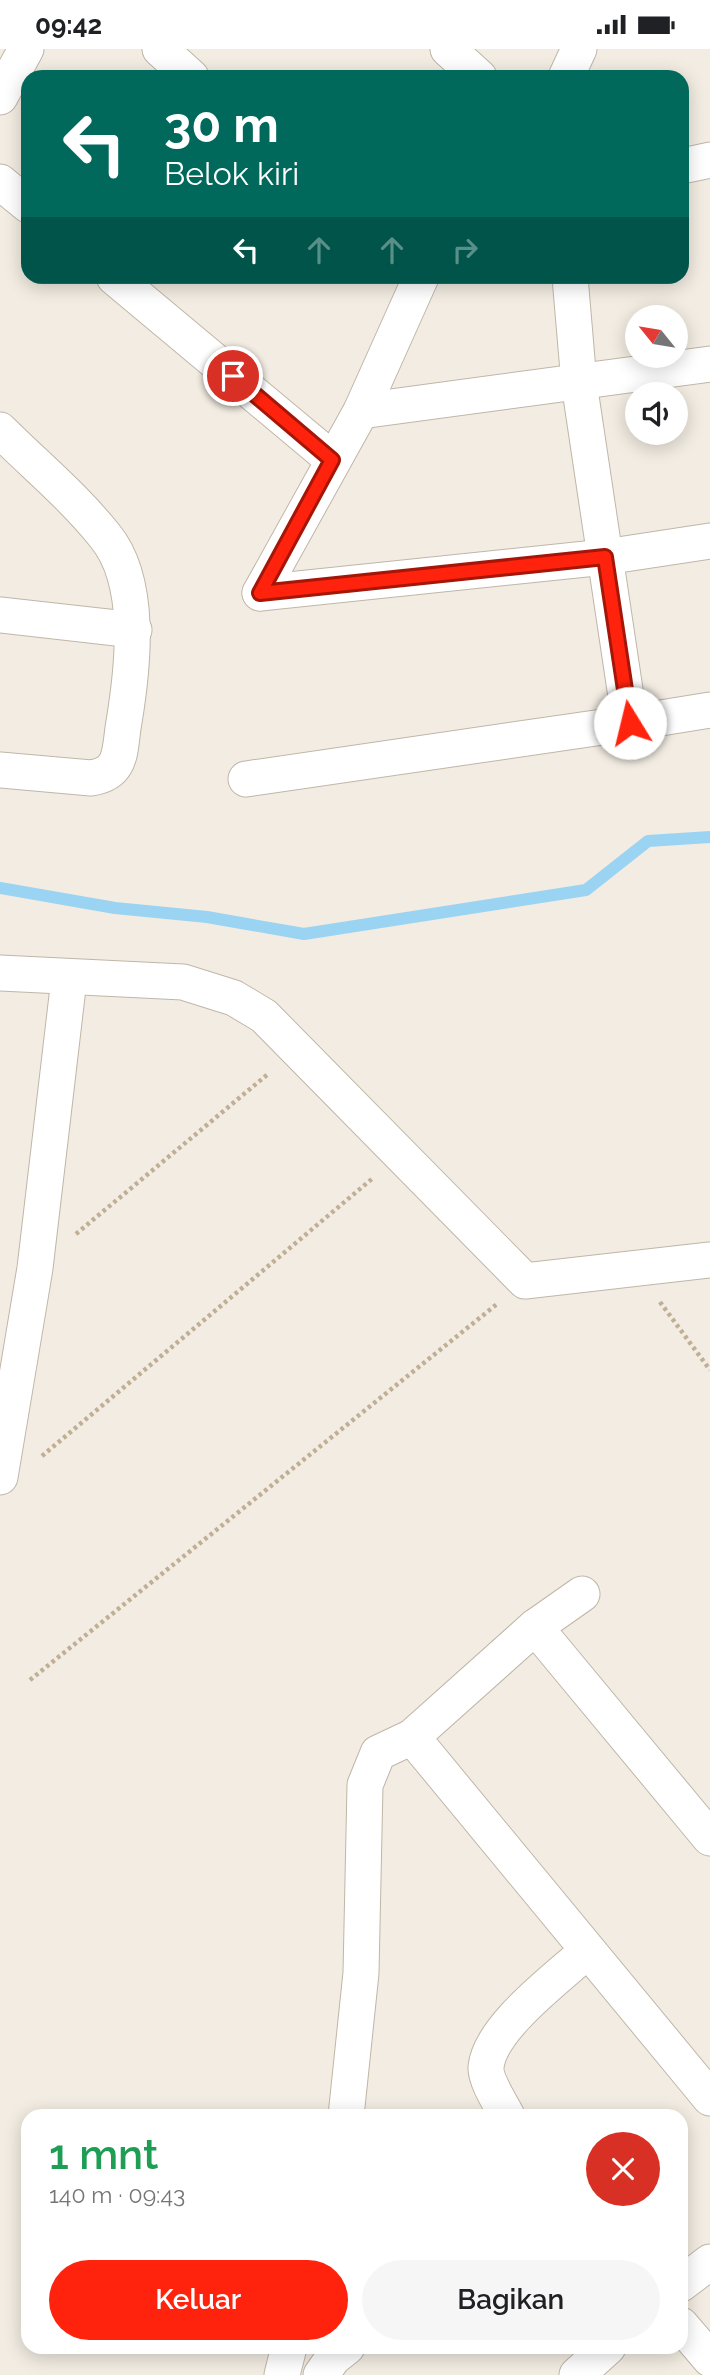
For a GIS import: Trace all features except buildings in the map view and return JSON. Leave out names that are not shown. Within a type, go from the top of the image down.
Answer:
[{"type":"street","points":[[0,97],[26,49]]},
{"type":"street","points":[[160,49],[183,70]]},
{"type":"street","points":[[448,49],[471,70]]},
{"type":"street","points":[[569,70],[579,49]]},
{"type":"street","points":[[689,164],[710,160]]},
{"type":"street","points":[[0,182],[21,199]]},
{"type":"street","points":[[122,284],[332,460]]},
{"type":"street","points":[[414,284],[360,411],[260,593],[605,557],[710,541]]},
{"type":"street","points":[[571,284],[579,383],[630,723]]},
{"type":"street","points":[[360,411],[710,364]]},
{"type":"street","points":[[0,770],[91,778],[106,776],[116,766],[130,688],[134,631],[126,580],[107,538],[5,439]]},
{"type":"street","points":[[0,615],[134,631]]},
{"type":"street","points":[[246,779],[710,710]]},
{"type":"street","points":[[0,973],[69,979],[184,982],[222,994],[264,1016],[525,1281],[710,1260]]},
{"type":"street","points":[[0,1477],[35,1268],[69,979]]},
{"type":"street","points":[[347,2109],[361,1973],[365,1784],[379,1753],[412,1737],[535,1627],[582,1594]]},
{"type":"street","points":[[535,1627],[710,1838]]},
{"type":"street","points":[[412,1737],[710,2098]]},
{"type":"street","points":[[504,2109],[486,2070],[491,2048],[505,2028],[587,1951]]},
{"type":"street","points":[[688,2279],[710,2262]]},
{"type":"street","points":[[688,2333],[710,2359]]},
{"type":"street","points":[[282,2375],[287,2354]]},
{"type":"street","points":[[321,2375],[338,2354]]},
{"type":"street","points":[[577,2375],[600,2354]]},
{"type":"path","points":[[35,1268],[296,1051]]},
{"type":"path","points":[[32,1464],[401,1155]]},
{"type":"path","points":[[637,1270],[710,1370]]},
{"type":"path","points":[[30,1680],[525,1281]]},
{"type":"waterway","points":[[0,888],[115,908],[207,917],[304,934],[586,890],[648,841],[710,837]]},
{"type":"route","points":[[233,376],[332,460],[260,593],[605,557],[630,723]]}]
